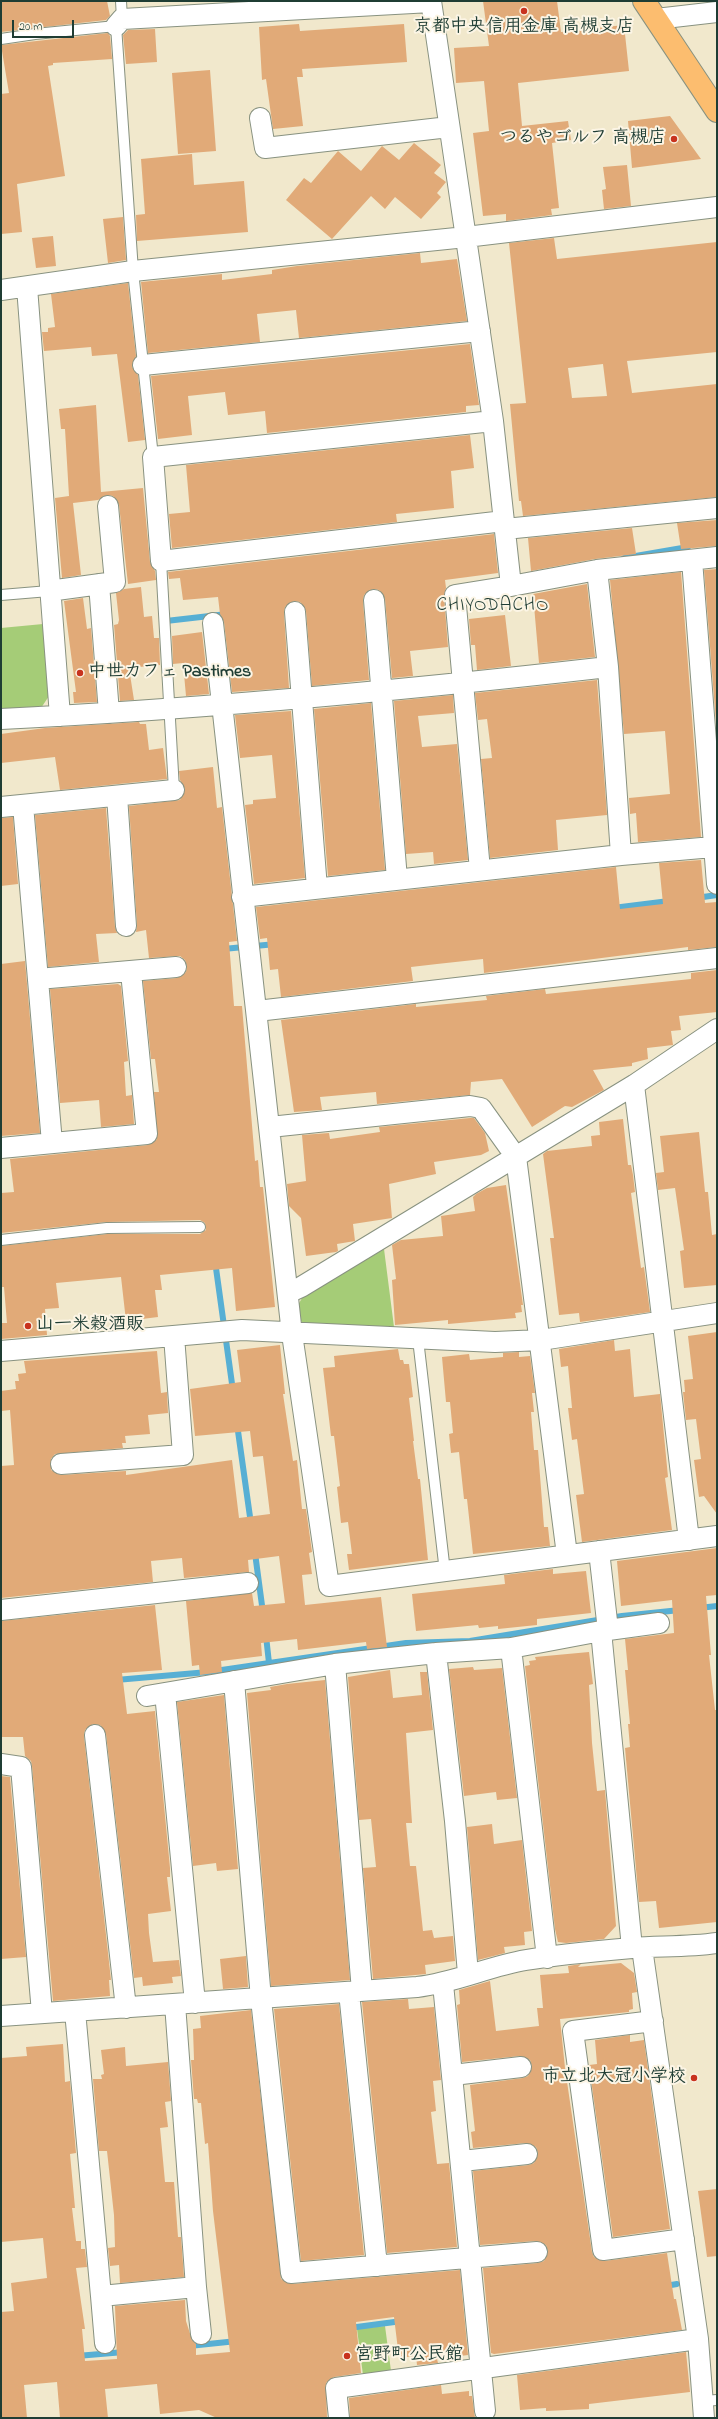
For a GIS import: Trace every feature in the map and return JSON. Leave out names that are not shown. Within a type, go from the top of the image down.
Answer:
[{"type":"highway","points":[[644,1],[717,111]]},
{"type":"street","points":[[120,15],[431,2],[493,421],[511,586]]},
{"type":"street","points":[[656,19],[717,12]]},
{"type":"street","points":[[260,118],[265,148],[449,127]]},
{"type":"street","points":[[1,290],[133,271],[466,238],[717,207]]},
{"type":"street","points":[[27,287],[60,716]]},
{"type":"street","points":[[143,366],[480,331]]},
{"type":"street","points":[[493,421],[153,457],[160,561],[505,525],[717,508]]},
{"type":"street","points":[[50,591],[115,582],[108,506]]},
{"type":"street","points":[[480,870],[455,595],[597,570],[717,557]]},
{"type":"street","points":[[692,560],[717,884]]},
{"type":"street","points":[[597,570],[608,667],[621,855]]},
{"type":"street","points":[[99,584],[109,713]]},
{"type":"street","points":[[374,600],[380,690],[397,879]]},
{"type":"street","points":[[295,612],[317,888]]},
{"type":"street","points":[[213,623],[220,704],[257,1011],[292,1334],[329,1586],[717,1536]]},
{"type":"street","points":[[1,719],[168,709],[464,683],[608,667]]},
{"type":"street","points":[[1,807],[174,790]]},
{"type":"street","points":[[117,796],[126,926]]},
{"type":"street","points":[[23,805],[52,1143]]},
{"type":"street","points":[[242,896],[621,855],[713,847]]},
{"type":"street","points":[[257,1011],[717,958]]},
{"type":"street","points":[[38,979],[176,967]]},
{"type":"street","points":[[1,1148],[147,1134],[131,972]]},
{"type":"street","points":[[288,1293],[302,1287],[634,1085],[717,1029]]},
{"type":"street","points":[[634,1085],[689,1540]]},
{"type":"street","points":[[270,1127],[470,1106],[481,1108],[516,1157],[541,1340],[567,1555]]},
{"type":"street","points":[[1,1351],[242,1330],[292,1334],[495,1342],[541,1340],[717,1313]]},
{"type":"street","points":[[61,1464],[183,1455],[174,1336]]},
{"type":"street","points":[[599,1551],[605,1630],[637,1948],[653,2021],[708,2406]]},
{"type":"street","points":[[1,1610],[248,1583]]},
{"type":"street","points":[[195,2003],[156,1695],[335,1664],[436,1653],[511,1648],[605,1630],[659,1623]]},
{"type":"street","points":[[511,1648],[547,1958]]},
{"type":"street","points":[[436,1653],[455,1821],[468,1974]]},
{"type":"street","points":[[335,1664],[356,1992],[377,2266]]},
{"type":"street","points":[[234,1681],[261,1999],[291,2273],[537,2252]]},
{"type":"street","points":[[95,1735],[126,2008]]},
{"type":"street","points":[[1,1764],[21,1767],[42,2013]]},
{"type":"street","points":[[1,2016],[261,1999],[443,1984],[468,1974],[526,1960],[637,1948],[662,1948],[717,1942]]},
{"type":"street","points":[[443,1984],[462,2161],[485,2411]]},
{"type":"street","points":[[175,2004],[196,2287],[201,2334]]},
{"type":"street","points":[[75,2011],[105,2343]]},
{"type":"street","points":[[653,2021],[573,2031],[603,2250],[684,2239]]},
{"type":"street","points":[[453,2075],[521,2067]]},
{"type":"street","points":[[462,2161],[527,2154]]},
{"type":"street","points":[[101,2296],[196,2287]]},
{"type":"street","points":[[339,2418],[336,2388],[698,2339]]},
{"type":"lane","points":[[1,39],[35,34],[120,15],[133,271],[153,457]]},
{"type":"lane","points":[[160,561],[174,790]]},
{"type":"lane","points":[[1,595],[50,591]]},
{"type":"lane","points":[[1,1240],[107,1228],[200,1227]]},
{"type":"lane","points":[[418,1339],[445,1572]]},
{"type":"green space","points":[[43,624],[49,696],[41,708],[1,711],[1,628]]},
{"type":"green space","points":[[384,1249],[394,1327],[305,1325],[299,1319],[297,1307],[302,1298]]},
{"type":"green space","points":[[385,2326],[391,2371],[363,2375],[357,2329]]},
{"type":"building","points":[[1,1],[107,1],[110,16],[106,20],[1,32]]},
{"type":"building","points":[[483,1],[557,1],[561,32],[624,25],[629,71],[518,83],[522,126],[568,121],[571,140],[552,143],[559,208],[551,209],[552,215],[506,221],[506,214],[483,216],[473,133],[489,131],[484,81],[456,83],[454,48],[489,46]]},
{"type":"building","points":[[299,24],[300,31],[404,24],[407,62],[302,69],[303,77],[297,77],[303,126],[273,129],[266,79],[262,80],[259,27]]},
{"type":"building","points":[[155,29],[157,62],[126,64],[123,35],[128,30]]},
{"type":"building","points":[[108,33],[110,36],[112,59],[53,63],[53,65],[48,66],[65,176],[17,184],[22,232],[1,234],[1,94],[9,93],[1,45]]},
{"type":"building","points":[[210,70],[216,151],[178,154],[172,73]]},
{"type":"building","points":[[670,116],[701,159],[632,168],[628,121]]},
{"type":"building","points":[[414,143],[441,165],[434,173],[446,182],[437,193],[441,197],[421,219],[395,197],[385,209],[371,196],[332,239],[286,200],[304,178],[311,183],[338,151],[361,171],[382,146],[399,160]]},
{"type":"building","points":[[192,154],[194,185],[244,181],[248,232],[137,241],[136,215],[145,214],[141,159]]},
{"type":"building","points":[[627,165],[631,206],[604,209],[602,190],[606,189],[603,167]]},
{"type":"building","points":[[123,217],[126,260],[108,263],[103,219]]},
{"type":"building","points":[[53,236],[56,266],[36,268],[32,238]]},
{"type":"building","points":[[554,238],[557,259],[717,242],[717,352],[627,361],[632,393],[717,384],[717,497],[523,516],[521,501],[519,501],[510,404],[526,403],[509,243]],"holes":[[[603,364],[607,396],[572,398],[568,368]]]},
{"type":"building","points":[[420,253],[421,263],[457,259],[467,321],[299,338],[296,310],[257,314],[260,342],[148,353],[141,282],[222,274],[222,280],[272,274],[272,270],[297,266]]},
{"type":"building","points":[[128,283],[136,356],[132,367],[138,375],[145,440],[128,442],[117,354],[92,356],[91,347],[44,351],[42,332],[48,332],[48,328],[55,327],[51,294]]},
{"type":"building","points":[[470,344],[479,405],[466,406],[466,412],[267,433],[265,411],[228,415],[225,392],[188,396],[192,435],[158,439],[151,376]]},
{"type":"building","points":[[96,405],[101,492],[143,488],[150,562],[155,571],[156,580],[128,584],[119,505],[113,496],[107,495],[98,500],[73,503],[81,575],[62,578],[55,498],[69,496],[65,429],[61,429],[59,409]]},
{"type":"building","points":[[470,435],[474,468],[451,471],[454,508],[396,514],[397,522],[172,548],[169,514],[190,512],[186,465]]},
{"type":"building","points":[[717,520],[717,546],[681,549],[677,523]]},
{"type":"building","points":[[632,528],[636,554],[595,559],[531,571],[528,538]]},
{"type":"building","points":[[494,534],[498,573],[445,580],[446,588],[444,596],[448,647],[410,651],[413,676],[392,678],[385,599],[379,590],[373,589],[364,595],[363,601],[369,680],[312,686],[306,611],[300,602],[294,601],[285,607],[284,613],[289,688],[232,692],[224,622],[220,614],[218,597],[183,600],[180,578],[169,579],[168,572]]},
{"type":"building","points":[[717,569],[717,735],[704,570]]},
{"type":"building","points":[[681,572],[701,837],[638,842],[636,813],[630,814],[629,798],[670,794],[665,731],[624,734],[610,580]]},
{"type":"building","points":[[587,584],[595,657],[539,663],[533,594]]},
{"type":"building","points":[[141,587],[144,617],[152,616],[154,638],[159,638],[160,665],[129,668],[134,700],[120,701],[114,625],[118,624],[119,620],[116,593],[124,589]]},
{"type":"building","points":[[83,598],[87,629],[91,628],[97,702],[74,703],[73,692],[76,692],[64,601]]},
{"type":"building","points":[[505,615],[511,666],[477,670],[475,645],[471,645],[469,619]]},
{"type":"building","points":[[202,632],[209,694],[186,696],[183,663],[173,664],[172,636]]},
{"type":"building","points":[[597,680],[607,815],[556,820],[558,850],[490,858],[481,759],[492,758],[487,719],[478,720],[475,693]]},
{"type":"building","points":[[453,695],[454,713],[418,716],[422,747],[457,744],[468,860],[434,864],[433,852],[406,854],[394,701]]},
{"type":"building","points":[[371,703],[385,870],[328,876],[314,709]]},
{"type":"building","points":[[291,711],[305,878],[254,884],[245,805],[253,804],[253,800],[276,798],[272,755],[240,758],[235,715]]},
{"type":"building","points":[[139,722],[140,724],[146,724],[149,750],[163,748],[167,779],[60,790],[55,757],[1,763],[1,734],[45,728]]},
{"type":"building","points":[[213,767],[217,808],[222,807],[237,941],[229,942],[234,1006],[242,1006],[255,1161],[258,1160],[260,1187],[263,1187],[275,1307],[236,1311],[232,1268],[160,1275],[162,1290],[155,1290],[158,1317],[126,1321],[121,1277],[56,1283],[59,1308],[45,1309],[47,1335],[1,1339],[1,1323],[7,1323],[4,1287],[1,1287],[1,1246],[107,1234],[200,1234],[206,1230],[205,1223],[200,1220],[107,1222],[1,1233],[1,1193],[14,1192],[10,1159],[148,1145],[157,1139],[154,1092],[159,1092],[155,1059],[151,1059],[143,981],[177,978],[186,972],[187,966],[185,960],[180,956],[149,958],[146,930],[136,932],[137,925],[129,806],[180,800],[185,789],[180,780],[179,771]]},
{"type":"building","points":[[106,808],[115,927],[117,933],[96,934],[99,962],[48,967],[35,815]]},
{"type":"building","points":[[13,817],[18,884],[1,886],[1,818]]},
{"type":"building","points":[[701,860],[705,903],[717,902],[717,947],[688,950],[688,947],[484,973],[483,959],[437,964],[411,967],[413,981],[281,997],[278,969],[270,970],[267,938],[260,939],[256,907],[616,867],[620,909],[663,904],[659,863]]},
{"type":"building","points":[[25,961],[40,1133],[1,1136],[1,964]]},
{"type":"building","points":[[717,970],[717,1012],[679,1016],[681,1030],[671,1031],[673,1045],[647,1048],[648,1059],[632,1063],[632,1066],[593,1070],[604,1090],[572,1107],[565,1106],[532,1127],[502,1079],[471,1082],[470,1095],[377,1104],[376,1092],[320,1097],[322,1110],[294,1112],[281,1020],[416,1004],[416,1007],[487,1000],[486,996],[545,989],[546,994],[691,979],[691,973]]},
{"type":"building","points":[[118,984],[121,986],[128,1061],[124,1062],[126,1096],[132,1095],[134,1124],[101,1127],[99,1100],[60,1103],[50,989]]},
{"type":"building","points":[[474,1118],[485,1133],[489,1151],[481,1155],[434,1162],[436,1174],[389,1184],[392,1218],[353,1224],[355,1241],[337,1244],[338,1251],[336,1252],[306,1256],[301,1218],[289,1206],[287,1184],[306,1181],[302,1135],[329,1133],[330,1139],[380,1132],[379,1127]]},
{"type":"building","points":[[623,1119],[628,1165],[631,1165],[633,1175],[635,1192],[631,1193],[641,1268],[644,1267],[650,1312],[580,1322],[579,1313],[559,1315],[550,1238],[554,1238],[543,1154],[547,1151],[592,1146],[591,1136],[600,1135],[599,1122]]},
{"type":"building","points":[[699,1132],[705,1192],[708,1192],[712,1235],[717,1234],[717,1285],[684,1288],[680,1251],[684,1250],[675,1188],[658,1190],[656,1173],[664,1172],[660,1136]]},
{"type":"building","points":[[506,1185],[523,1305],[521,1305],[522,1312],[515,1313],[516,1318],[448,1324],[448,1320],[395,1325],[392,1280],[396,1279],[392,1245],[401,1240],[443,1236],[441,1216],[475,1211],[473,1197],[476,1194],[487,1188]]},
{"type":"building","points":[[717,1332],[717,1514],[704,1496],[699,1497],[694,1460],[701,1459],[696,1419],[686,1420],[683,1392],[685,1392],[684,1380],[693,1379],[688,1336]]},
{"type":"building","points":[[614,1340],[615,1351],[630,1349],[634,1397],[660,1394],[668,1477],[665,1478],[672,1530],[582,1542],[576,1495],[584,1494],[577,1439],[572,1440],[568,1408],[572,1408],[568,1366],[561,1367],[559,1349]]},
{"type":"building","points":[[280,1345],[285,1394],[283,1394],[293,1461],[297,1460],[302,1509],[306,1509],[312,1552],[309,1553],[312,1574],[302,1575],[305,1605],[381,1597],[387,1647],[367,1649],[366,1642],[298,1650],[297,1639],[261,1643],[262,1656],[221,1661],[222,1672],[200,1675],[199,1665],[192,1666],[186,1601],[252,1593],[254,1606],[285,1603],[279,1556],[248,1560],[249,1572],[184,1578],[182,1558],[151,1561],[153,1582],[1,1598],[1,1466],[14,1465],[10,1410],[1,1411],[1,1391],[16,1389],[15,1381],[19,1381],[18,1374],[26,1373],[24,1361],[157,1351],[161,1393],[167,1392],[168,1413],[148,1415],[150,1434],[125,1436],[126,1443],[122,1443],[123,1448],[55,1454],[51,1459],[51,1470],[61,1475],[126,1471],[126,1475],[232,1460],[239,1518],[270,1514],[263,1456],[253,1457],[250,1431],[195,1436],[190,1389],[241,1382],[237,1350]]},
{"type":"building","points":[[398,1349],[400,1360],[403,1360],[404,1364],[409,1364],[413,1397],[409,1398],[413,1441],[418,1479],[420,1479],[428,1560],[349,1570],[347,1554],[352,1554],[348,1522],[341,1523],[337,1487],[340,1486],[334,1436],[331,1436],[323,1368],[335,1367],[334,1356]]},
{"type":"building","points":[[519,1352],[519,1357],[530,1356],[535,1393],[532,1393],[534,1412],[531,1412],[534,1450],[538,1450],[544,1527],[548,1527],[550,1546],[473,1554],[467,1499],[464,1499],[459,1452],[451,1453],[449,1434],[453,1433],[450,1402],[446,1402],[442,1357],[469,1354],[470,1360],[503,1357],[503,1353]]},
{"type":"building","points":[[717,1548],[717,1595],[706,1596],[711,1655],[709,1655],[715,1710],[717,1710],[717,1922],[659,1928],[656,1901],[639,1902],[625,1748],[630,1747],[628,1724],[630,1724],[625,1670],[628,1670],[625,1639],[674,1633],[672,1600],[621,1606],[617,1561]]},
{"type":"building","points":[[553,1569],[553,1574],[586,1571],[591,1613],[537,1619],[537,1625],[498,1629],[498,1626],[479,1628],[478,1625],[416,1631],[412,1594],[505,1584],[504,1575]]},
{"type":"building","points":[[155,1605],[162,1670],[122,1673],[127,1714],[155,1711],[170,1868],[170,1877],[167,1877],[171,1911],[148,1914],[149,1933],[153,1962],[179,1960],[181,1976],[172,1977],[173,1983],[143,1986],[142,1977],[134,1978],[106,1734],[100,1725],[93,1724],[85,1730],[84,1736],[111,1980],[109,1980],[110,1996],[53,2001],[32,1766],[31,1761],[25,1756],[23,1737],[1,1737],[1,1621]]},
{"type":"building","points":[[589,1652],[593,1684],[589,1685],[592,1743],[597,1791],[605,1790],[616,1926],[604,1939],[566,1943],[558,1942],[555,1929],[525,1666],[530,1665],[529,1661],[536,1660],[535,1657]]},
{"type":"building","points":[[473,1667],[474,1670],[502,1668],[517,1798],[497,1800],[496,1792],[464,1796],[449,1669]]},
{"type":"building","points":[[390,1670],[393,1698],[422,1695],[420,1672],[427,1672],[433,1730],[406,1733],[412,1823],[406,1823],[410,1866],[416,1866],[423,1931],[432,1930],[434,1938],[453,1936],[455,1961],[425,1965],[426,1974],[373,1979],[363,1868],[376,1867],[371,1819],[359,1820],[348,1677]]},
{"type":"building","points":[[325,1680],[350,1980],[271,1986],[247,1693],[271,1690],[270,1687],[287,1684]]},
{"type":"building","points":[[224,1695],[238,1869],[217,1871],[216,1863],[193,1866],[177,1702]]},
{"type":"building","points":[[1,1776],[10,1777],[26,1957],[1,1959]]},
{"type":"building","points":[[492,1824],[494,1844],[522,1840],[532,1931],[524,1932],[525,1945],[504,1947],[505,1953],[478,1960],[467,1827]]},
{"type":"building","points":[[246,1956],[248,1987],[223,1989],[220,1959]]},
{"type":"building","points":[[621,1963],[634,1973],[637,1992],[632,1993],[633,2009],[629,2010],[629,2012],[560,2019],[565,2068],[592,2252],[594,2257],[604,2261],[667,2253],[674,2299],[676,2299],[682,2330],[494,2354],[491,2353],[483,2268],[538,2263],[544,2261],[548,2251],[546,2245],[536,2241],[480,2245],[473,2171],[529,2165],[534,2163],[538,2153],[536,2147],[526,2143],[473,2148],[471,2132],[475,2131],[470,2085],[523,2078],[528,2076],[532,2066],[530,2060],[520,2056],[462,2062],[457,2005],[460,2004],[459,1990],[490,1981],[496,2031],[539,2026],[537,2008],[543,2008],[540,1975],[569,1973],[568,1966],[581,1964],[578,1967]]},
{"type":"building","points":[[408,1999],[409,2009],[434,2007],[441,2080],[433,2081],[436,2111],[431,2112],[437,2164],[449,2163],[457,2247],[387,2253],[362,2002]]},
{"type":"building","points":[[339,2004],[364,2255],[301,2261],[274,2009]]},
{"type":"building","points":[[251,2010],[281,2279],[292,2284],[460,2270],[468,2355],[437,2359],[438,2363],[417,2365],[416,2356],[399,2358],[394,2317],[356,2322],[361,2373],[334,2377],[326,2383],[327,2418],[217,2418],[199,2410],[160,2414],[157,2384],[105,2389],[108,2418],[60,2418],[57,2382],[24,2385],[27,2418],[1,2418],[1,2312],[14,2311],[11,2283],[47,2278],[43,2238],[1,2242],[1,2058],[27,2056],[26,2047],[63,2044],[65,2082],[70,2081],[76,2153],[70,2154],[75,2208],[72,2208],[76,2241],[81,2241],[81,2249],[85,2249],[87,2267],[76,2268],[85,2329],[82,2329],[85,2361],[117,2359],[115,2306],[185,2300],[186,2321],[192,2340],[196,2344],[196,2355],[230,2352],[213,2211],[208,2143],[205,2144],[201,2103],[198,2103],[197,2099],[194,2099],[191,2060],[194,2060],[193,2029],[201,2028],[200,2016]]},
{"type":"building","points":[[630,2035],[630,2042],[644,2040],[670,2229],[613,2237],[589,2065],[597,2064],[595,2040]]},
{"type":"building","points":[[125,2047],[126,2066],[168,2062],[171,2101],[165,2102],[168,2127],[160,2128],[165,2182],[174,2182],[178,2237],[181,2237],[184,2277],[120,2283],[119,2265],[110,2266],[108,2248],[115,2247],[114,2215],[107,2151],[99,2151],[93,2079],[102,2079],[101,2075],[104,2074],[101,2050]]},
{"type":"building","points":[[717,2189],[717,2256],[707,2257],[698,2191]]},
{"type":"building","points":[[686,2352],[690,2392],[589,2404],[589,2409],[546,2411],[546,2408],[520,2410],[517,2375]]},
{"type":"building","points":[[441,2385],[442,2394],[469,2391],[469,2396],[472,2396],[475,2418],[350,2418],[349,2398]]},
{"type":"waterway","points":[[624,558],[688,547]]},
{"type":"waterway","points":[[166,621],[227,614]]},
{"type":"waterway","points":[[696,898],[717,895]]},
{"type":"waterway","points":[[613,908],[669,901]]},
{"type":"waterway","points":[[223,949],[276,944]]},
{"type":"waterway","points":[[215,1261],[233,1391]]},
{"type":"waterway","points":[[237,1424],[251,1524]]},
{"type":"waterway","points":[[255,1553],[263,1613]]},
{"type":"waterway","points":[[699,1608],[717,1606]]},
{"type":"waterway","points":[[116,1680],[208,1672],[406,1643],[470,1641],[622,1616],[680,1610]]},
{"type":"waterway","points":[[266,1636],[269,1663]]},
{"type":"waterway","points":[[665,2286],[677,2284]]},
{"type":"waterway","points":[[349,2328],[402,2321]]},
{"type":"waterway","points":[[189,2346],[237,2341]]},
{"type":"waterway","points":[[77,2356],[124,2352]]},
{"type":"place","name":"京都中央信用金庫 高槻支店","points":[[524,11]]},
{"type":"place","name":"つるやゴルフ 高槻店","points":[[674,139]]},
{"type":"place","name":"中世カフェ Pastimes","points":[[80,673]]},
{"type":"place","name":"山一米穀酒販","points":[[28,1326]]},
{"type":"place","name":"市立北大冠小学校","points":[[694,2078]]},
{"type":"place","name":"宮野町公民館","points":[[347,2356]]},
{"type":"district","name":"CHIYODACHO","points":[[493,607]]}]
